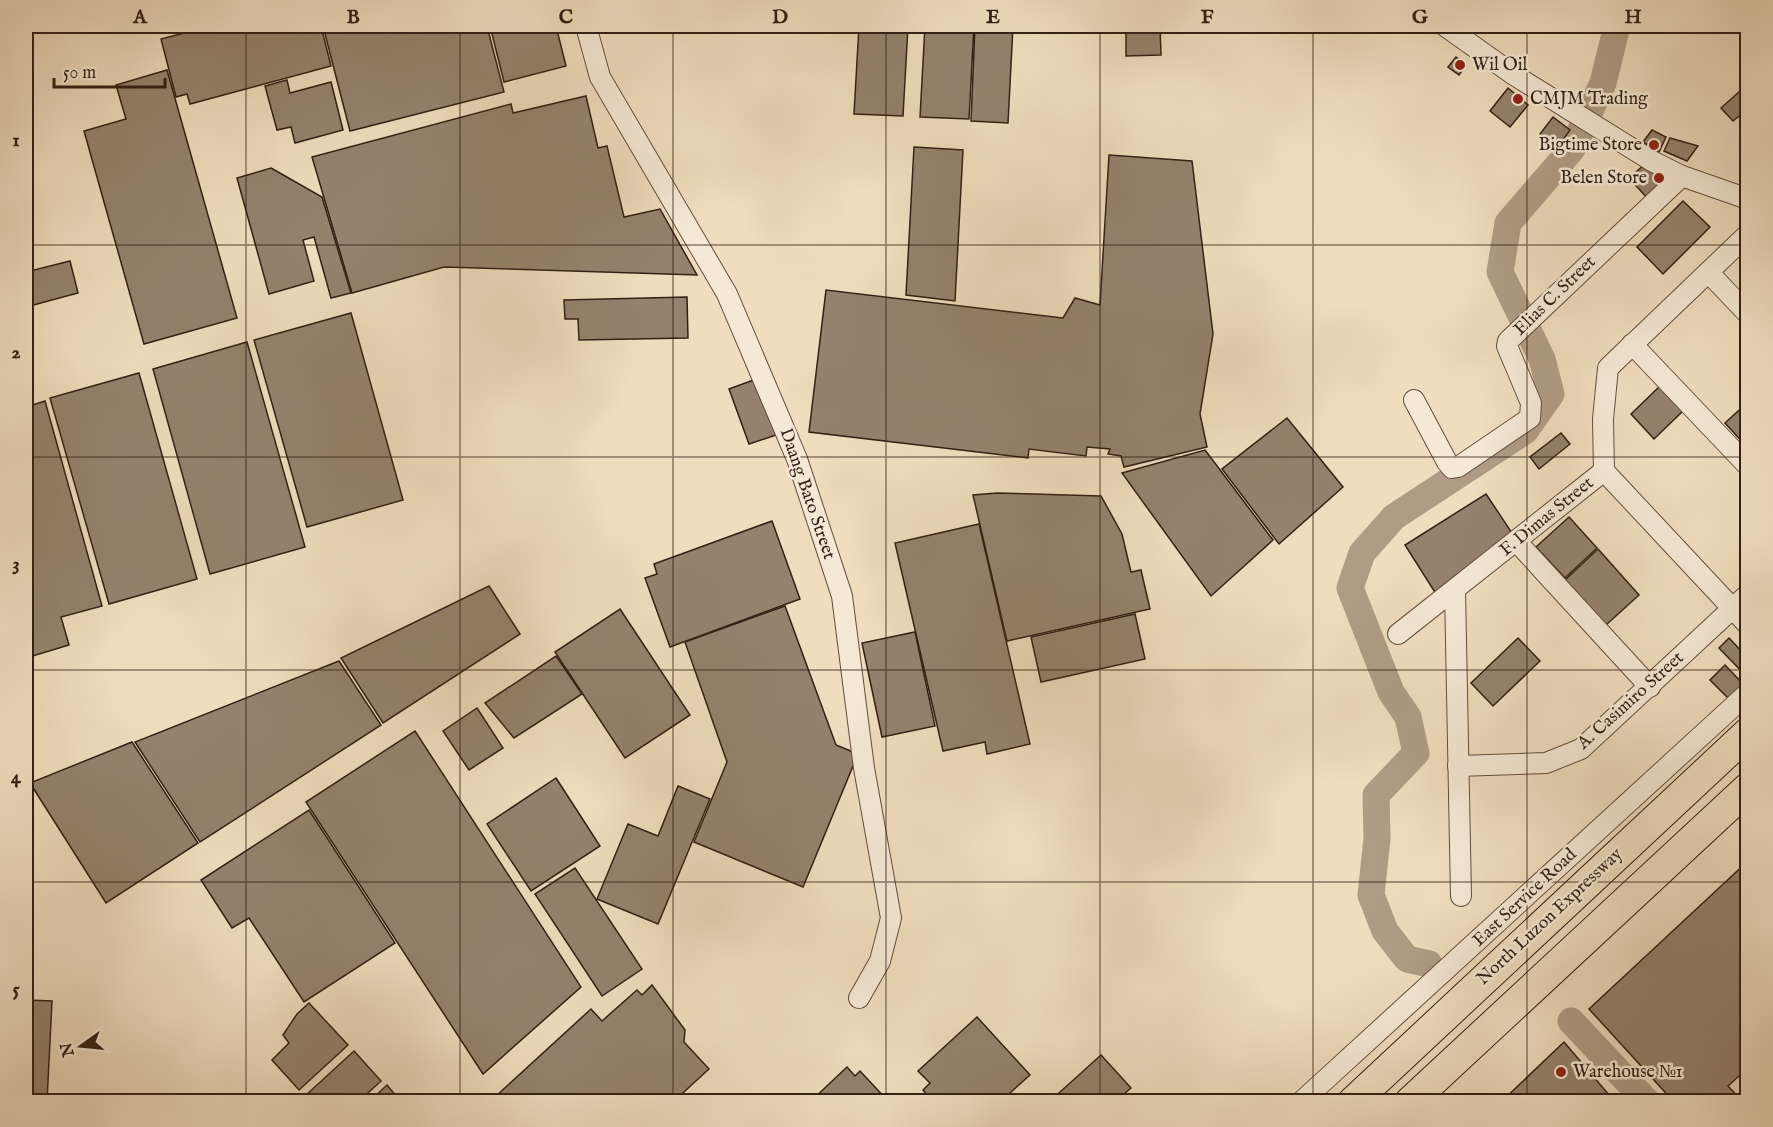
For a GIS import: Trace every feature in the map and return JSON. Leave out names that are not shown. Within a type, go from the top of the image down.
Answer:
[{"type":"highway","name":"North Luzon Expressway","points":[[1353,1101],[1748,733]]},
{"type":"highway","points":[[1410,1101],[1748,788]]},
{"type":"street","name":"Daang Bato Street","points":[[586,26],[600,77],[727,294],[797,459],[842,596],[864,768],[891,918],[880,961],[859,998]]},
{"type":"street","points":[[1445,26],[1514,75],[1566,106],[1600,130],[1682,176],[1748,199]]},
{"type":"street","name":"Elias C. Street","points":[[1414,400],[1452,468],[1458,467],[1530,418],[1531,403],[1507,346],[1508,341],[1682,176]]},
{"type":"street","name":"F. Dimas Street","points":[[1398,634],[1604,471],[1603,419],[1608,368],[1748,234]]},
{"type":"street","points":[[1709,273],[1748,314]]},
{"type":"street","points":[[1632,344],[1748,466]]},
{"type":"street","points":[[1604,471],[1748,625]]},
{"type":"street","points":[[1517,542],[1650,687]]},
{"type":"street","points":[[1455,590],[1461,896]]},
{"type":"street","name":"A. Casimiro Street","points":[[1458,766],[1546,763],[1581,749],[1748,594]]},
{"type":"street","name":"East Service Road","points":[[1301,1101],[1408,1007],[1748,693]]},
{"type":"building","points":[[145,26],[175,26],[146,33]]},
{"type":"building","points":[[211,26],[321,26],[331,66],[190,104],[187,94],[176,97],[161,39]]},
{"type":"building","points":[[323,26],[487,26],[504,92],[350,131]]},
{"type":"building","points":[[490,26],[556,26],[566,66],[504,82]]},
{"type":"building","points":[[859,26],[908,26],[903,116],[854,114]]},
{"type":"building","points":[[925,26],[974,26],[969,119],[920,117]]},
{"type":"building","points":[[975,26],[1013,26],[1008,123],[971,121]]},
{"type":"building","points":[[1126,26],[1160,26],[1161,55],[1126,56]]},
{"type":"building","points":[[1456,57],[1466,65],[1459,75],[1448,67]]},
{"type":"building","points":[[167,70],[237,318],[144,344],[84,131],[126,119],[116,85]]},
{"type":"building","points":[[287,80],[290,93],[331,82],[343,130],[295,143],[291,127],[277,130],[265,86]]},
{"type":"building","points":[[1508,88],[1528,105],[1510,127],[1490,111]]},
{"type":"building","points":[[1740,91],[1748,99],[1748,109],[1733,121],[1721,108]]},
{"type":"building","points":[[586,96],[598,148],[607,146],[624,217],[660,209],[697,275],[444,267],[352,293],[312,157],[511,104],[513,113]]},
{"type":"building","points":[[1553,117],[1570,130],[1558,147],[1540,134]]},
{"type":"building","points":[[1652,130],[1666,137],[1659,152],[1643,142]]},
{"type":"building","points":[[1670,138],[1698,146],[1687,161],[1664,151]]},
{"type":"building","points":[[914,147],[963,150],[955,301],[906,295]]},
{"type":"building","points":[[1109,155],[1192,161],[1213,334],[1200,414],[1207,447],[1124,467],[1121,456],[1108,454],[1110,449],[1087,447],[1086,456],[1029,449],[1028,458],[809,432],[826,290],[1063,318],[1075,298],[1100,305]]},
{"type":"building","points":[[1644,165],[1661,175],[1663,185],[1648,199],[1629,178]]},
{"type":"building","points":[[271,168],[322,197],[351,293],[331,298],[314,237],[303,240],[314,281],[269,294],[237,178]]},
{"type":"building","points":[[1683,201],[1710,227],[1663,274],[1637,247]]},
{"type":"building","points":[[70,261],[78,293],[26,307],[26,272]]},
{"type":"building","points":[[687,297],[688,338],[579,340],[578,319],[565,319],[564,300]]},
{"type":"building","points":[[351,313],[403,500],[307,527],[254,340]]},
{"type":"building","points":[[247,342],[305,547],[210,574],[153,369]]},
{"type":"building","points":[[139,373],[197,579],[109,604],[50,398]]},
{"type":"building","points":[[759,378],[779,434],[749,444],[729,389]]},
{"type":"building","points":[[1660,386],[1683,411],[1654,439],[1631,414]]},
{"type":"building","points":[[45,401],[102,606],[61,617],[69,645],[26,658],[26,407]]},
{"type":"building","points":[[1748,402],[1748,444],[1746,446],[1725,423]]},
{"type":"building","points":[[1287,418],[1343,487],[1279,544],[1222,469]]},
{"type":"building","points":[[1561,433],[1570,444],[1539,469],[1530,457]]},
{"type":"building","points":[[1205,450],[1273,540],[1211,596],[1122,473]]},
{"type":"building","points":[[997,493],[1101,496],[1122,534],[1131,572],[1141,570],[1150,609],[1007,641],[973,495]]},
{"type":"building","points":[[1486,494],[1512,533],[1436,594],[1405,545]]},
{"type":"building","points":[[1569,517],[1597,548],[1565,578],[1536,547]]},
{"type":"building","points":[[772,521],[800,599],[670,647],[645,578],[657,574],[654,564]]},
{"type":"building","points":[[979,524],[1030,744],[987,754],[985,742],[943,751],[895,543]]},
{"type":"building","points":[[1598,549],[1639,595],[1606,625],[1565,580]]},
{"type":"building","points":[[489,586],[520,634],[383,723],[341,658]]},
{"type":"building","points":[[785,606],[836,745],[858,754],[803,887],[694,842],[727,762],[685,642]]},
{"type":"building","points":[[620,609],[690,715],[625,758],[555,652]]},
{"type":"building","points":[[1135,614],[1145,659],[1041,682],[1031,637]]},
{"type":"building","points":[[915,632],[935,726],[882,737],[862,643]]},
{"type":"building","points":[[1518,638],[1540,661],[1493,706],[1471,683]]},
{"type":"building","points":[[1729,638],[1748,658],[1748,678],[1719,648]]},
{"type":"building","points":[[556,656],[582,694],[514,738],[485,703]]},
{"type":"building","points":[[339,661],[381,725],[200,842],[135,742]]},
{"type":"building","points":[[1725,665],[1744,685],[1729,699],[1710,680]]},
{"type":"building","points":[[477,708],[503,748],[469,770],[443,731]]},
{"type":"building","points":[[415,731],[581,987],[483,1074],[306,802]]},
{"type":"building","points":[[132,742],[198,843],[106,903],[30,783]]},
{"type":"building","points":[[556,778],[600,846],[531,891],[487,824]]},
{"type":"building","points":[[29,785],[26,979],[26,786]]},
{"type":"building","points":[[678,786],[710,799],[658,924],[597,899],[628,824],[658,836]]},
{"type":"building","points":[[309,810],[395,943],[304,1002],[249,918],[232,928],[201,880]]},
{"type":"building","points":[[1748,861],[1748,1068],[1728,1086],[1743,1102],[1674,1102],[1589,1009]]},
{"type":"building","points":[[575,868],[642,969],[602,996],[535,894]]},
{"type":"building","points":[[652,985],[685,1030],[684,1042],[709,1069],[673,1102],[502,1102],[496,1096],[591,1009],[602,1021],[637,990],[642,995]]},
{"type":"building","points":[[26,1000],[52,1001],[47,1102],[26,1102]]},
{"type":"building","points":[[309,1003],[348,1045],[299,1090],[272,1060],[289,1043],[283,1035],[297,1014]]},
{"type":"building","points":[[977,1017],[1030,1075],[1000,1102],[933,1102],[923,1090],[930,1083],[918,1071]]},
{"type":"building","name":"Warehouse №1","points":[[1564,1042],[1615,1102],[1501,1102]]},
{"type":"building","points":[[354,1051],[381,1081],[358,1102],[310,1102],[305,1096]]},
{"type":"building","points":[[1101,1055],[1131,1088],[1123,1095],[1128,1102],[1049,1102]]},
{"type":"building","points":[[847,1067],[855,1076],[860,1071],[889,1102],[810,1102]]},
{"type":"building","points":[[387,1085],[401,1102],[369,1102]]},
{"type":"waterway","points":[[1429,964],[1407,959],[1385,931],[1371,895],[1377,838],[1376,795],[1416,753],[1408,717],[1391,692],[1350,588],[1362,553],[1394,517],[1525,431],[1551,394],[1542,359],[1500,272],[1508,223],[1572,149],[1603,83],[1617,26]]},
{"type":"waterway","points":[[1571,1021],[1647,1102]]},
{"type":"place","name":"Wil Oil","points":[[1460,65]]},
{"type":"place","name":"CMJM Trading","points":[[1518,99]]},
{"type":"place","name":"Bigtime Store","points":[[1654,145]]},
{"type":"place","name":"Belen Store","points":[[1659,178]]},
{"type":"place","name":"Warehouse №1","points":[[1561,1072]]}]
